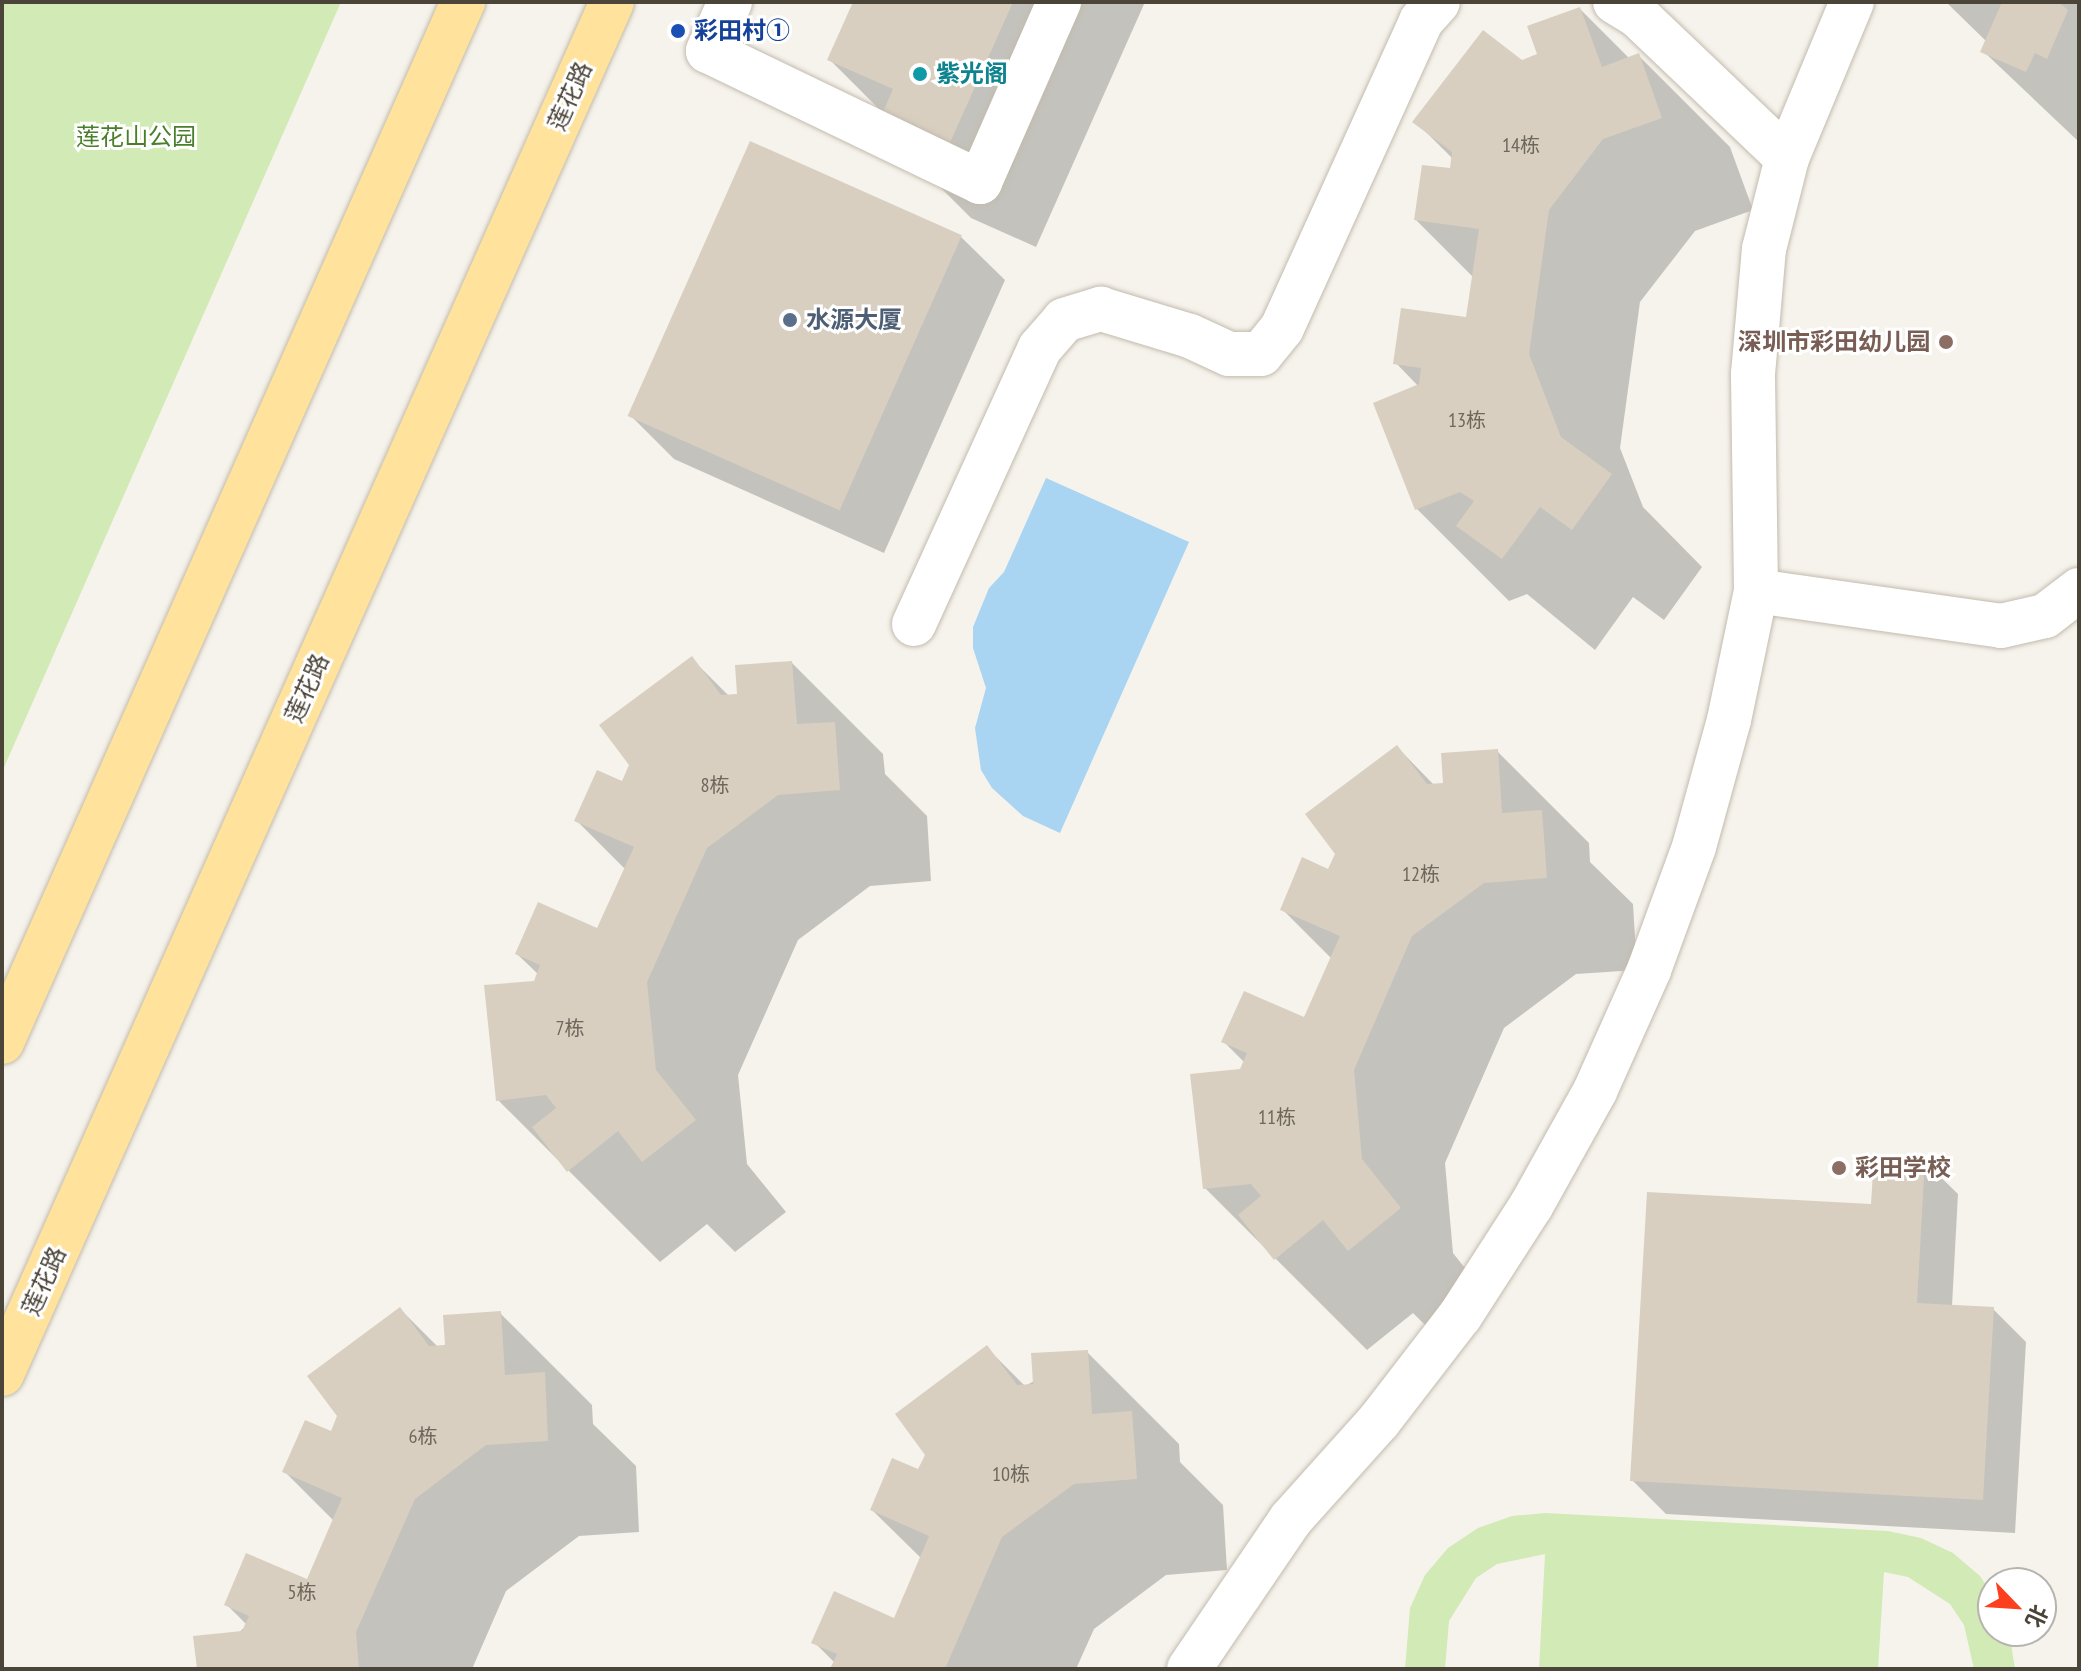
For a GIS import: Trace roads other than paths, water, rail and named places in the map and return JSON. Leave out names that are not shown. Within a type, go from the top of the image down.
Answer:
[{"type":"main road","points":[[2,1042],[463,2]]},
{"type":"main road","name":"莲花路","points":[[2,1374],[612,2]]},
{"type":"street","points":[[730,2],[708,51],[980,182],[1059,2]]},
{"type":"street","points":[[914,624],[1040,348],[1064,320],[1101,309],[1190,336],[1229,354],[1261,354],[1282,328],[1421,21],[1438,2]]},
{"type":"street","points":[[1615,2],[1637,15],[1787,158]]},
{"type":"street","points":[[1189,1669],[1291,1519],[1379,1421],[1460,1316],[1531,1206],[1595,1091],[1649,970],[1694,847],[1729,720],[1756,591],[1753,374],[1764,249],[1787,158],[1852,2]]},
{"type":"street","points":[[1756,591],[2001,626],[2045,616],[2079,590]]},
{"type":"water","points":[[1046,478],[1189,542],[1060,833],[1023,816],[992,788],[981,770],[975,728],[986,688],[973,648],[973,627],[989,588],[1004,572]]},
{"type":"place","name":"彩田村①","points":[[678,31]]},
{"type":"place","name":"紫光阁","points":[[920,74]]},
{"type":"place","name":"水源大厦","points":[[790,320]]},
{"type":"place","name":"深圳市彩田幼儿园","points":[[1946,342]]},
{"type":"place","name":"彩田学校","points":[[1839,1168]]},
{"type":"park label","name":"莲花山公园","points":[[136,137]]}]
